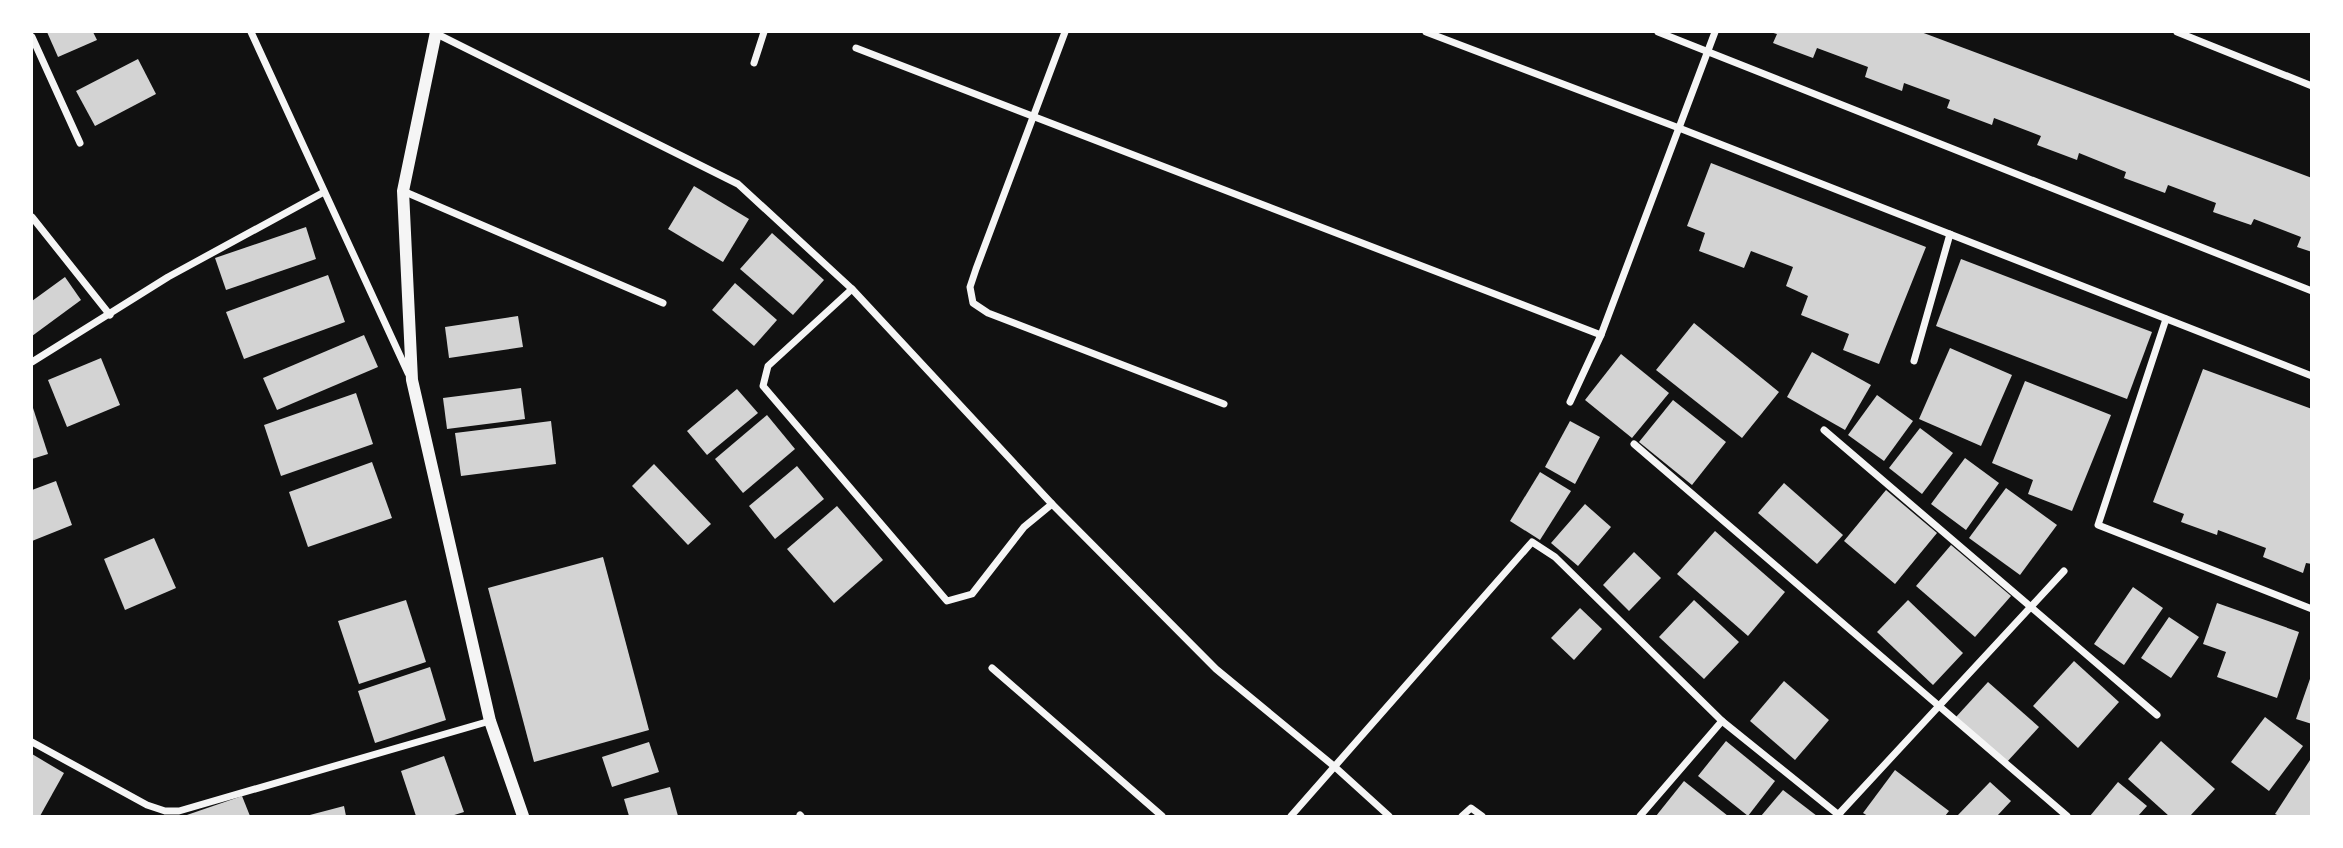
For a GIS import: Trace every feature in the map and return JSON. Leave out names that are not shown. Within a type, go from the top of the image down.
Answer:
[{"type":"street","points":[[251,32],[412,380]]},
{"type":"street","points":[[523,817],[490,721],[412,380],[403,191],[436,32],[738,184],[852,289],[1052,504],[1216,669],[1335,767],[1389,817]]},
{"type":"street","points":[[754,63],[764,32]]},
{"type":"street","points":[[1065,32],[970,287],[973,303],[988,313],[1224,404]]},
{"type":"street","points":[[1426,32],[2312,376]]},
{"type":"street","points":[[1658,32],[2312,291]]},
{"type":"street","points":[[1570,402],[1601,335],[1716,32]]},
{"type":"street","points":[[2177,32],[2312,86]]},
{"type":"street","points":[[32,37],[80,143]]},
{"type":"street","points":[[856,48],[1601,335]]},
{"type":"street","points":[[403,191],[663,303]]},
{"type":"street","points":[[32,362],[168,278],[324,192]]},
{"type":"street","points":[[32,217],[110,314]]},
{"type":"street","points":[[1914,361],[1950,234]]},
{"type":"street","points":[[852,289],[768,366],[763,386],[947,601],[972,594],[1024,527],[1052,504]]},
{"type":"street","points":[[2166,319],[2098,525],[2312,609]]},
{"type":"street","points":[[1824,430],[2157,715]]},
{"type":"street","points":[[1634,444],[2067,817]]},
{"type":"street","points":[[1291,817],[1532,542],[1555,557],[1722,721],[1839,816],[2064,571]]},
{"type":"street","points":[[992,668],[1162,817]]},
{"type":"street","points":[[32,742],[148,804],[165,811],[179,811],[490,721]]},
{"type":"street","points":[[1640,817],[1722,721]]},
{"type":"street","points":[[1462,817],[1471,808],[1482,817]]},
{"type":"building","points":[[47,32],[93,32],[97,40],[58,57]]},
{"type":"building","points":[[1770,32],[1921,32],[2312,178],[2312,252],[2297,247],[2301,237],[2254,219],[2251,225],[2213,212],[2216,203],[2168,185],[2165,193],[2124,178],[2126,172],[2079,153],[2077,160],[2037,145],[2041,136],[1994,118],[1992,125],[1947,108],[1950,100],[1904,83],[1902,91],[1865,77],[1868,67],[1817,48],[1813,58],[1773,43],[1777,34]]},
{"type":"building","points":[[138,59],[156,94],[95,126],[76,91]]},
{"type":"building","points":[[1711,163],[1926,247],[1879,364],[1843,350],[1849,334],[1801,315],[1808,296],[1786,286],[1793,267],[1751,251],[1744,268],[1699,251],[1705,233],[1687,226]]},
{"type":"building","points":[[694,186],[749,219],[723,262],[668,229]]},
{"type":"building","points":[[306,227],[316,259],[226,290],[215,258]]},
{"type":"building","points":[[772,233],[824,280],[793,315],[740,269]]},
{"type":"building","points":[[1961,259],[2152,332],[2127,399],[1936,326]]},
{"type":"building","points":[[328,275],[345,322],[244,359],[226,312]]},
{"type":"building","points":[[65,277],[81,300],[32,336],[32,301]]},
{"type":"building","points":[[735,283],[777,320],[754,346],[712,310]]},
{"type":"building","points":[[518,316],[523,347],[449,358],[445,327]]},
{"type":"building","points":[[1694,323],[1779,392],[1742,438],[1656,370]]},
{"type":"building","points":[[364,335],[378,367],[277,410],[263,378]]},
{"type":"building","points":[[1950,348],[2012,375],[1981,446],[1919,419]]},
{"type":"building","points":[[1812,352],[1871,385],[1845,430],[1787,397]]},
{"type":"building","points":[[1621,354],[1669,393],[1632,438],[1585,400]]},
{"type":"building","points":[[101,358],[120,405],[67,427],[48,380]]},
{"type":"building","points":[[2203,369],[2312,409],[2312,564],[2306,563],[2303,573],[2263,557],[2266,548],[2218,530],[2217,535],[2181,522],[2184,514],[2153,502]]},
{"type":"building","points":[[2025,381],[2111,415],[2072,511],[2028,494],[2033,480],[1992,463]]},
{"type":"building","points":[[521,388],[525,419],[447,429],[443,398]]},
{"type":"building","points":[[737,389],[758,413],[707,455],[687,431]]},
{"type":"building","points":[[356,393],[373,444],[281,476],[264,425]]},
{"type":"building","points":[[1877,395],[1913,421],[1884,461],[1848,435]]},
{"type":"building","points":[[1673,400],[1726,442],[1692,485],[1639,442]]},
{"type":"building","points":[[32,405],[48,454],[32,459]]},
{"type":"building","points":[[767,415],[795,449],[743,493],[715,459]]},
{"type":"building","points":[[551,421],[556,464],[461,476],[455,433]]},
{"type":"building","points":[[1570,421],[1600,437],[1575,484],[1545,467]]},
{"type":"building","points":[[1920,428],[1953,453],[1922,494],[1889,468]]},
{"type":"building","points":[[1965,458],[1999,483],[1966,530],[1931,504]]},
{"type":"building","points":[[372,462],[392,518],[308,547],[289,492]]},
{"type":"building","points":[[654,464],[711,524],[688,545],[632,486]]},
{"type":"building","points":[[797,466],[824,499],[775,539],[749,506]]},
{"type":"building","points":[[1540,472],[1571,491],[1540,540],[1510,521]]},
{"type":"building","points":[[56,481],[72,525],[32,541],[32,490]]},
{"type":"building","points":[[1784,483],[1843,535],[1817,564],[1758,513]]},
{"type":"building","points":[[2006,488],[2057,525],[2020,575],[1969,538]]},
{"type":"building","points":[[1886,490],[1937,533],[1895,584],[1844,541]]},
{"type":"building","points":[[1585,504],[1611,527],[1578,566],[1551,543]]},
{"type":"building","points":[[837,506],[883,560],[834,603],[787,549]]},
{"type":"building","points":[[1715,531],[1785,592],[1748,636],[1677,574]]},
{"type":"building","points":[[154,538],[176,588],[125,610],[104,559]]},
{"type":"building","points":[[1951,545],[2011,596],[1975,637],[1916,586]]},
{"type":"building","points":[[1634,552],[1661,578],[1629,611],[1603,585]]},
{"type":"building","points":[[603,557],[649,730],[534,762],[488,588]]},
{"type":"building","points":[[2133,587],[2163,608],[2124,665],[2094,644]]},
{"type":"building","points":[[406,600],[426,662],[359,684],[338,621]]},
{"type":"building","points":[[1694,600],[1739,642],[1704,679],[1659,637]]},
{"type":"building","points":[[1908,600],[1963,653],[1933,685],[1877,632]]},
{"type":"building","points":[[2217,603],[2299,632],[2277,698],[2217,677],[2226,652],[2203,644]]},
{"type":"building","points":[[1580,608],[1602,629],[1574,660],[1551,638]]},
{"type":"building","points":[[2169,617],[2199,637],[2171,678],[2141,658]]},
{"type":"building","points":[[2074,661],[2119,702],[2078,748],[2033,706]]},
{"type":"building","points":[[430,667],[446,720],[375,743],[358,691]]},
{"type":"building","points":[[2312,676],[2312,724],[2296,719]]},
{"type":"building","points":[[1784,681],[1829,720],[1795,760],[1750,721]]},
{"type":"building","points":[[1988,682],[2039,727],[2006,763],[1956,717]]},
{"type":"building","points":[[2265,717],[2303,746],[2269,791],[2231,762]]},
{"type":"building","points":[[1726,741],[1775,781],[1748,816],[1698,776]]},
{"type":"building","points":[[2161,741],[2215,789],[2190,816],[2169,816],[2128,779]]},
{"type":"building","points":[[649,742],[659,772],[612,787],[602,757]]},
{"type":"building","points":[[32,754],[64,773],[40,816],[32,816]]},
{"type":"building","points":[[444,756],[464,812],[451,816],[416,816],[401,771]]},
{"type":"building","points":[[2312,757],[2312,816],[2275,814]]},
{"type":"building","points":[[1895,770],[1949,811],[1945,816],[1868,816],[1863,813]]},
{"type":"building","points":[[1684,781],[1728,816],[1656,816]]},
{"type":"building","points":[[1990,782],[2011,801],[1997,816],[1957,816]]},
{"type":"building","points":[[2118,782],[2147,806],[2138,816],[2090,816]]},
{"type":"building","points":[[670,787],[678,816],[629,816],[624,799]]},
{"type":"building","points":[[1783,790],[1817,816],[1761,816]]},
{"type":"building","points":[[242,796],[250,816],[184,816]]},
{"type":"building","points":[[344,806],[346,816],[306,816]]}]
